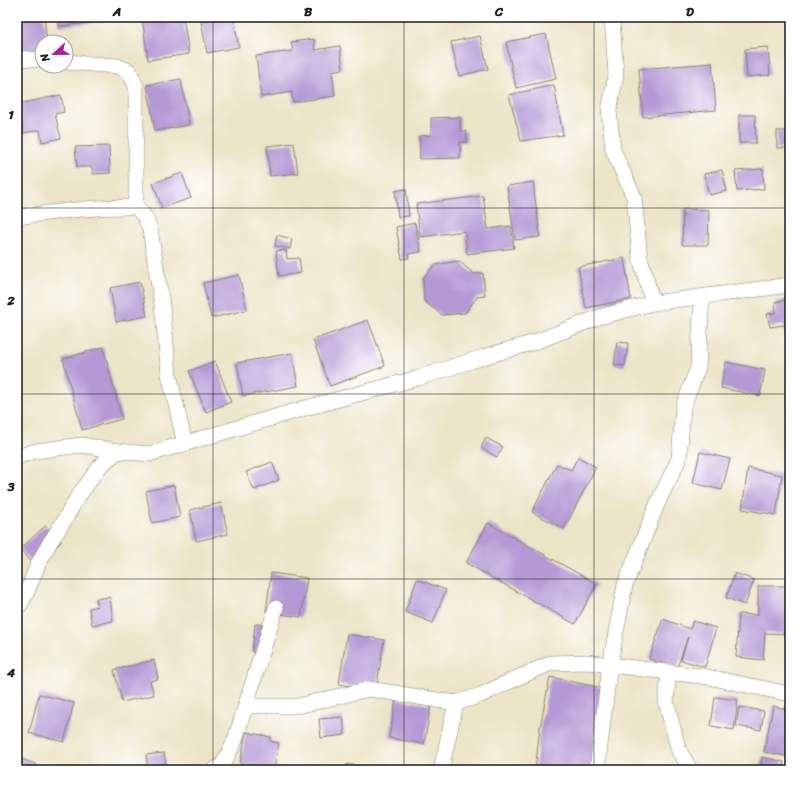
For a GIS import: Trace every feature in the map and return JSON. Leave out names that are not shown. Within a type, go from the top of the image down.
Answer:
[{"type":"street","points":[[612,17],[616,74],[610,110],[614,150],[634,198],[640,258],[653,303]]},
{"type":"street","points":[[17,58],[34,59]]},
{"type":"street","points":[[74,63],[117,66],[129,71],[136,86],[136,207],[145,217],[150,229],[162,306],[169,374],[185,444]]},
{"type":"street","points":[[17,217],[59,211],[114,206],[136,207]]},
{"type":"street","points":[[17,457],[35,452],[81,445],[149,454],[418,378],[535,342],[599,317],[653,303],[790,285]]},
{"type":"street","points":[[597,770],[610,664],[625,585],[658,502],[680,460],[683,407],[698,367],[702,297]]},
{"type":"street","points":[[17,606],[20,605],[27,592],[38,564],[49,544],[77,498],[101,465],[118,451]]},
{"type":"street","points":[[214,770],[222,766],[234,743],[276,608]]},
{"type":"street","points":[[246,706],[298,706],[369,689],[456,703],[481,695],[551,664],[587,662],[708,677],[790,694]]},
{"type":"street","points":[[669,672],[666,701],[679,751],[688,765],[689,770]]},
{"type":"street","points":[[441,770],[456,703]]},
{"type":"building","points":[[17,17],[44,17],[46,34],[34,34],[34,64],[22,65],[17,29]]},
{"type":"building","points":[[58,17],[108,17],[108,21],[59,26]]},
{"type":"building","points":[[142,17],[183,17],[189,54],[148,60]]},
{"type":"building","points":[[222,17],[233,17],[239,47],[207,53],[201,21]]},
{"type":"building","points":[[653,17],[674,17],[674,18],[654,21]]},
{"type":"building","points":[[546,34],[556,79],[516,88],[506,42]]},
{"type":"building","points":[[480,36],[488,69],[459,76],[451,42]]},
{"type":"building","points":[[314,39],[315,50],[340,46],[343,69],[332,71],[335,96],[293,102],[292,92],[261,97],[256,56],[293,51],[291,42]]},
{"type":"building","points":[[768,47],[770,75],[747,77],[745,49]]},
{"type":"building","points":[[712,63],[716,110],[643,117],[639,69]]},
{"type":"building","points":[[181,79],[189,125],[155,131],[147,85]]},
{"type":"building","points":[[554,85],[563,135],[521,141],[509,95]]},
{"type":"building","points":[[61,95],[64,112],[55,114],[61,138],[42,142],[40,130],[24,133],[18,104]]},
{"type":"building","points":[[739,115],[755,115],[756,143],[739,143]]},
{"type":"building","points":[[460,117],[460,131],[466,131],[467,142],[460,142],[460,158],[420,159],[419,136],[431,135],[431,118]]},
{"type":"building","points":[[777,131],[790,131],[790,148],[777,148]]},
{"type":"building","points":[[294,143],[298,173],[270,176],[267,146]]},
{"type":"building","points":[[109,146],[110,173],[93,174],[92,167],[77,167],[75,147]]},
{"type":"building","points":[[763,169],[764,189],[737,191],[735,171]]},
{"type":"building","points":[[722,170],[727,191],[709,195],[704,174]]},
{"type":"building","points":[[182,173],[191,198],[162,208],[153,183]]},
{"type":"building","points":[[533,182],[540,237],[515,240],[507,186]]},
{"type":"building","points":[[406,189],[409,216],[398,217],[395,191]]},
{"type":"building","points":[[483,196],[488,229],[511,226],[514,248],[467,254],[465,231],[420,237],[416,204]]},
{"type":"building","points":[[683,209],[709,210],[708,245],[682,245]]},
{"type":"building","points":[[415,223],[421,252],[408,254],[409,258],[402,259],[396,227]]},
{"type":"building","points":[[277,235],[292,239],[290,249],[275,246]]},
{"type":"building","points":[[286,250],[287,259],[299,258],[301,273],[279,276],[276,251]]},
{"type":"building","points":[[624,258],[631,299],[586,308],[578,267]]},
{"type":"building","points":[[459,261],[474,274],[483,273],[485,296],[477,297],[465,313],[442,315],[424,301],[423,278],[435,265]]},
{"type":"building","points":[[239,275],[247,310],[211,318],[203,283]]},
{"type":"building","points":[[140,282],[147,316],[116,322],[110,288]]},
{"type":"building","points":[[790,299],[790,331],[786,332],[784,325],[770,327],[767,314],[776,313],[775,302]]},
{"type":"building","points":[[368,320],[385,366],[330,386],[313,340]]},
{"type":"building","points":[[617,342],[628,343],[625,366],[614,365]]},
{"type":"building","points":[[103,347],[122,419],[82,430],[63,359]]},
{"type":"building","points":[[292,353],[298,386],[243,396],[237,363]]},
{"type":"building","points":[[215,361],[231,402],[206,412],[189,371]]},
{"type":"building","points":[[726,362],[765,370],[760,396],[721,388]]},
{"type":"building","points":[[486,438],[503,447],[497,457],[481,448]]},
{"type":"building","points":[[700,452],[730,459],[722,490],[693,483]]},
{"type":"building","points":[[578,457],[596,467],[564,529],[532,512],[557,464],[571,470]]},
{"type":"building","points":[[272,462],[279,480],[254,490],[246,472]]},
{"type":"building","points":[[748,468],[782,475],[776,515],[742,509]]},
{"type":"building","points":[[174,485],[180,517],[152,523],[146,491]]},
{"type":"building","points":[[221,503],[228,534],[196,541],[190,510]]},
{"type":"building","points":[[488,523],[597,584],[575,624],[466,563]]},
{"type":"building","points":[[45,526],[61,542],[36,567],[20,549]]},
{"type":"building","points":[[271,573],[307,578],[301,617],[266,612]]},
{"type":"building","points":[[735,573],[754,580],[745,605],[726,598]]},
{"type":"building","points":[[417,579],[446,590],[433,623],[405,612]]},
{"type":"building","points":[[758,586],[788,586],[787,634],[765,633],[763,660],[736,657],[739,614],[758,615]]},
{"type":"building","points":[[110,597],[113,621],[92,625],[89,608],[98,606],[96,599]]},
{"type":"building","points":[[663,619],[690,629],[693,621],[716,628],[705,667],[681,660],[688,637],[677,668],[649,659]]},
{"type":"building","points":[[255,624],[270,625],[266,654],[252,652]]},
{"type":"building","points":[[347,634],[384,640],[377,685],[361,683],[361,688],[339,684]]},
{"type":"building","points":[[154,660],[158,679],[150,681],[154,695],[122,702],[114,670]]},
{"type":"building","points":[[550,677],[602,688],[598,770],[535,770],[540,727]]},
{"type":"building","points":[[39,694],[74,703],[64,742],[29,733]]},
{"type":"building","points":[[715,697],[738,700],[734,730],[711,726]]},
{"type":"building","points":[[396,699],[431,705],[424,744],[389,738]]},
{"type":"building","points":[[773,706],[790,710],[790,757],[764,752]]},
{"type":"building","points":[[739,707],[764,711],[761,730],[736,726]]},
{"type":"building","points":[[343,717],[345,735],[321,738],[319,719]]},
{"type":"building","points":[[246,732],[271,737],[270,741],[279,743],[274,770],[240,764]]},
{"type":"building","points":[[164,753],[167,770],[148,770],[146,755]]},
{"type":"building","points":[[17,757],[35,764],[33,770],[17,770]]},
{"type":"building","points":[[762,757],[784,762],[782,770],[760,770]]},
{"type":"building","points":[[347,764],[374,769],[374,770],[346,770]]}]
